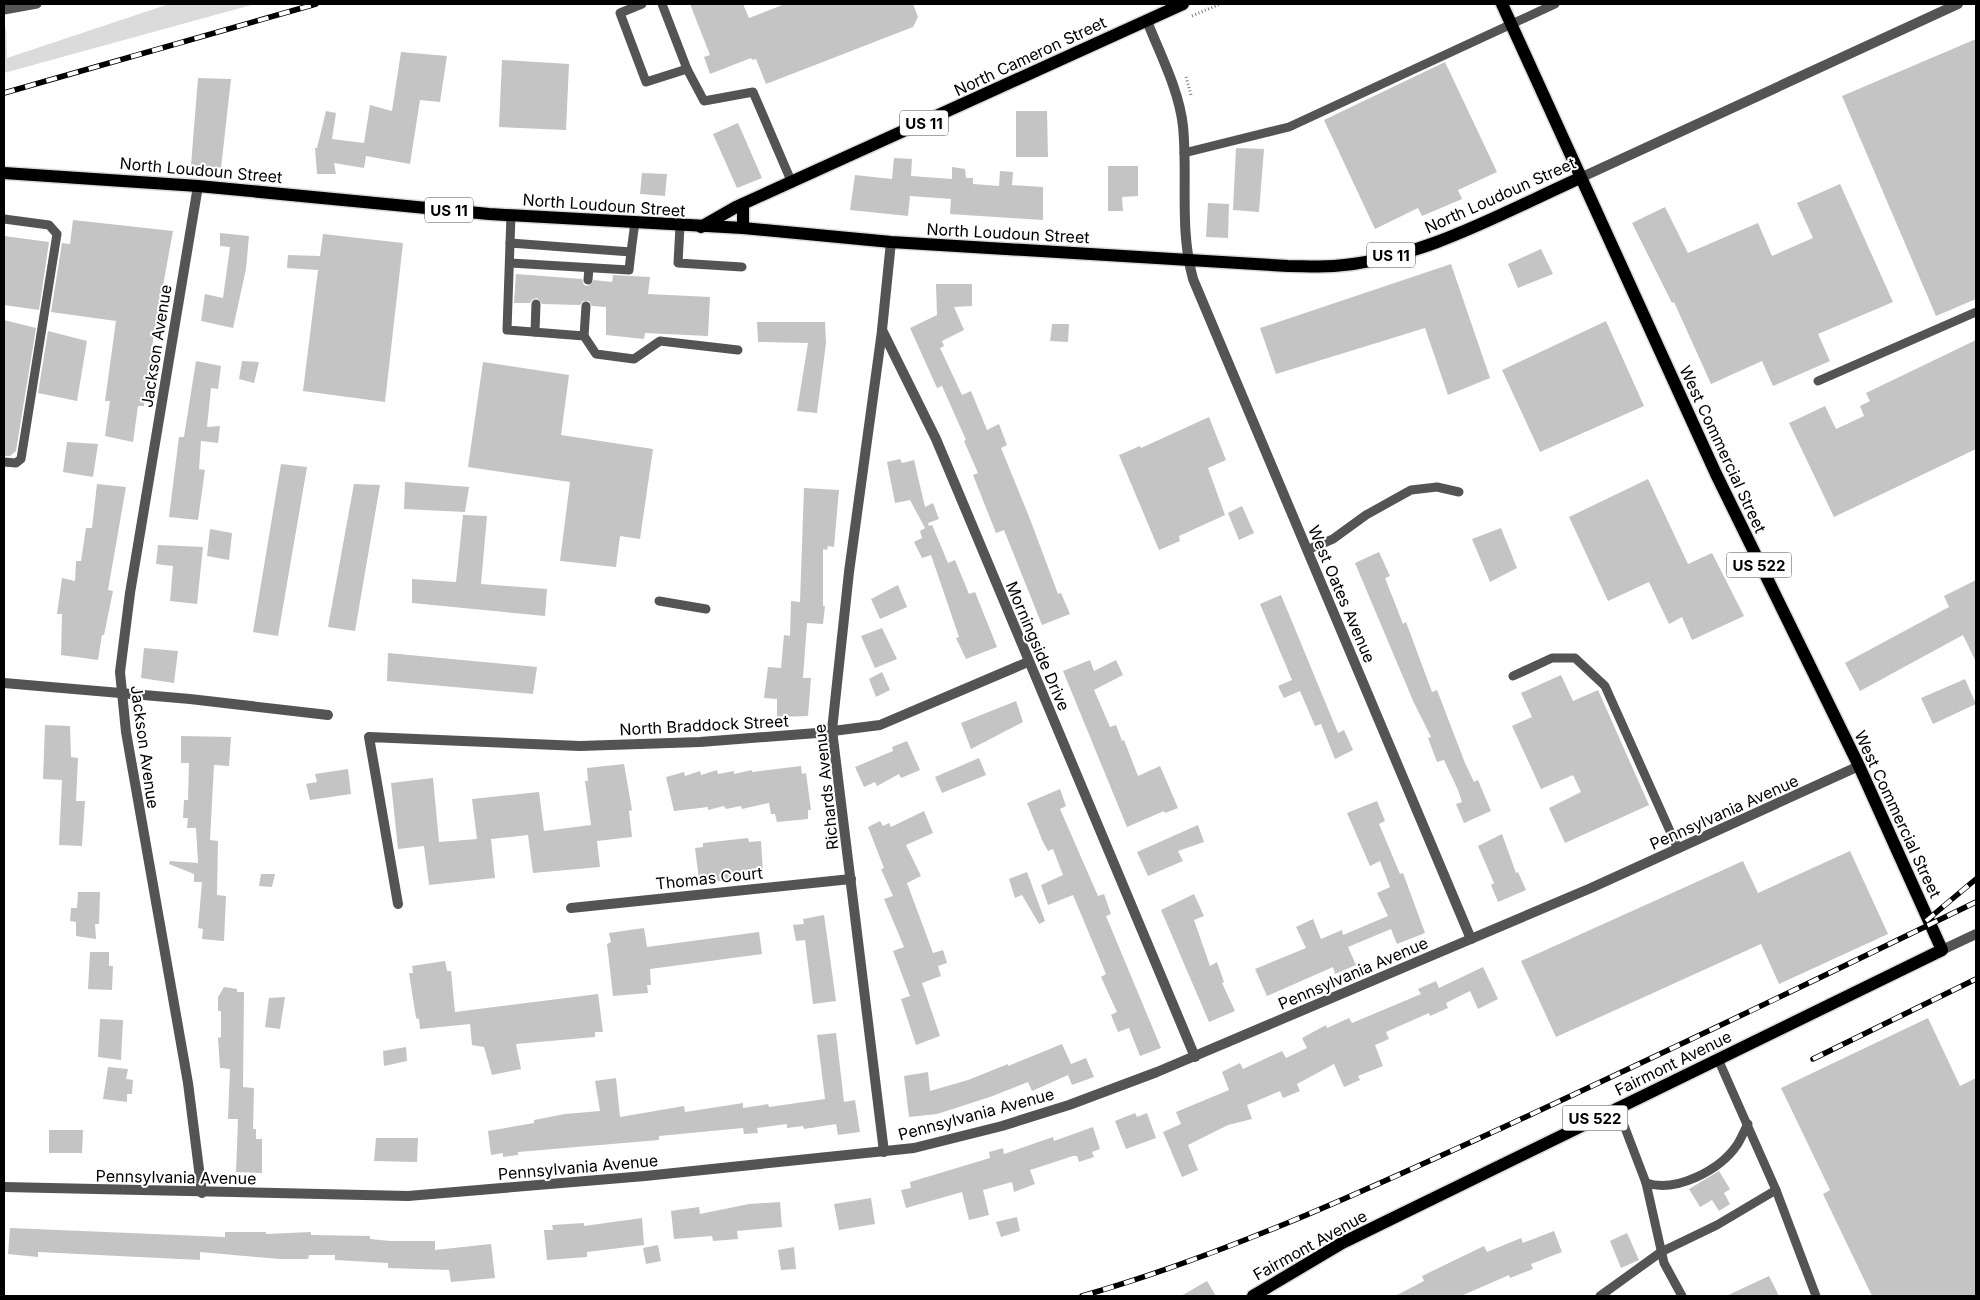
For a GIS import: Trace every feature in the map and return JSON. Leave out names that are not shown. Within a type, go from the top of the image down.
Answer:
[{"type":"main road","name":"North Cameron Street","points":[[701,227],[743,204],[1183,4]]},
{"type":"main road","name":"West Commercial Street","points":[[1502,4],[1750,546],[1859,766],[1942,950]]},
{"type":"main road","name":"North Loudoun Street","points":[[4,173],[198,186],[511,215],[680,226],[743,228],[891,242],[1288,266],[1333,266],[1363,262],[1426,245],[1580,178]]},
{"type":"main road","points":[[743,204],[743,228]]},
{"type":"main road","name":"Fairmont Avenue","points":[[1253,1296],[1342,1244],[1617,1107],[1942,950]]},
{"type":"street","name":"North Loudoun Street","points":[[1580,178],[1957,4]]},
{"type":"street","name":"West Oates Avenue","points":[[1147,21],[1176,96],[1182,125],[1184,153],[1184,241],[1193,279],[1471,939]]},
{"type":"street","name":"Jackson Avenue","points":[[198,186],[130,593],[120,672],[126,732],[189,1090],[202,1192]]},
{"type":"street","points":[[882,330],[891,242]]},
{"type":"street","name":"Morningside Drive","points":[[882,330],[936,439],[1195,1057]]},
{"type":"street","name":"Richards Avenue","points":[[882,330],[849,572],[832,730],[884,1152]]},
{"type":"street","name":"North Braddock Street","points":[[398,904],[369,737],[580,746],[700,742],[880,725],[1028,662]]},
{"type":"street","points":[[4,683],[121,693],[328,715]]},
{"type":"street","name":"Pennsylvania Avenue","points":[[4,1187],[375,1197],[428,1195],[645,1176],[914,1148],[1010,1123],[1094,1096],[1195,1057],[1678,849],[1859,766]]},
{"type":"street","name":"Thomas Court","points":[[571,908],[851,879]]},
{"type":"street","name":"Fairmont Avenue","points":[[1942,950],[1976,934]]},
{"type":"lane","points":[[4,10],[37,4]]},
{"type":"lane","points":[[642,4],[620,13],[646,82],[687,69]]},
{"type":"lane","points":[[662,4],[687,69],[704,101],[753,92],[792,183]]},
{"type":"lane","points":[[1184,153],[1289,126],[1554,4]]},
{"type":"lane","points":[[511,215],[507,330],[584,336]]},
{"type":"lane","points":[[4,219],[50,225],[57,234],[21,459],[16,463],[4,462]]},
{"type":"lane","points":[[510,263],[629,270],[635,222]]},
{"type":"lane","points":[[680,226],[678,263],[742,267]]},
{"type":"lane","points":[[510,243],[631,252]]},
{"type":"lane","points":[[537,276],[538,265]]},
{"type":"lane","points":[[588,280],[589,268]]},
{"type":"lane","points":[[535,332],[536,304]]},
{"type":"lane","points":[[586,306],[584,336],[596,354],[634,359],[660,341],[738,350]]},
{"type":"lane","points":[[1818,381],[1976,312]]},
{"type":"lane","points":[[1308,550],[1332,539],[1366,515],[1411,490],[1437,487],[1459,492]]},
{"type":"lane","points":[[659,601],[706,609]]},
{"type":"lane","points":[[1513,676],[1552,658],[1576,658],[1605,686],[1678,849]]},
{"type":"lane","points":[[1718,1059],[1776,1190],[1816,1296]]},
{"type":"lane","points":[[1617,1107],[1646,1183],[1661,1252],[1669,1275],[1682,1296]]},
{"type":"lane","points":[[1646,1183],[1665,1185],[1697,1177],[1707,1171],[1737,1145],[1748,1124]]},
{"type":"lane","points":[[1600,1296],[1661,1252],[1717,1225],[1776,1190]]},
{"type":"path","points":[[1188,18],[1220,4]]},
{"type":"path","points":[[1183,71],[1192,97]]},
{"type":"shaded area","points":[[169,4],[255,4],[4,73],[4,29],[6,28],[7,58]]},
{"type":"building","points":[[690,4],[743,4],[749,18],[785,4],[913,4],[918,17],[913,27],[766,84],[756,59],[752,60],[751,58],[710,74],[704,57],[710,55]]},
{"type":"building","points":[[1976,39],[1976,299],[1936,316],[1842,96]]},
{"type":"building","points":[[401,52],[447,56],[440,102],[420,100],[410,164],[366,156],[364,168],[334,163],[336,174],[317,174],[315,148],[317,148],[326,111],[336,113],[332,139],[364,143],[370,105],[392,111]]},
{"type":"building","points":[[502,60],[569,64],[566,130],[499,127]]},
{"type":"building","points":[[1445,62],[1497,172],[1458,190],[1462,199],[1422,216],[1418,208],[1375,229],[1324,120]]},
{"type":"building","points":[[198,78],[231,79],[221,168],[191,165]]},
{"type":"building","points":[[1016,111],[1047,111],[1048,157],[1016,157]]},
{"type":"building","points":[[738,123],[762,178],[737,188],[713,134]]},
{"type":"building","points":[[1236,148],[1264,149],[1259,212],[1233,210]]},
{"type":"building","points":[[894,158],[912,159],[911,176],[952,179],[952,167],[965,169],[966,178],[973,178],[973,184],[999,186],[1000,171],[1013,172],[1012,185],[1043,187],[1043,220],[950,214],[951,199],[910,196],[908,216],[850,210],[855,175],[892,179]]},
{"type":"building","points":[[1108,166],[1138,166],[1138,196],[1122,197],[1123,211],[1108,211]]},
{"type":"building","points":[[642,173],[667,174],[665,196],[640,194]]},
{"type":"building","points":[[1840,184],[1893,302],[1818,334],[1830,361],[1773,386],[1762,361],[1711,384],[1674,302],[1672,303],[1632,223],[1665,207],[1688,253],[1758,223],[1772,256],[1813,238],[1797,203]]},
{"type":"building","points":[[1208,203],[1229,204],[1228,238],[1206,237]]},
{"type":"building","points":[[73,220],[173,231],[153,340],[144,406],[138,406],[133,442],[105,436],[110,401],[105,401],[116,321],[51,312],[62,243],[70,244]]},
{"type":"building","points":[[220,233],[249,236],[246,269],[233,328],[201,321],[205,294],[223,298],[230,247],[220,246]]},
{"type":"building","points":[[323,234],[403,243],[385,402],[303,391],[318,270],[287,268],[288,255],[320,256]]},
{"type":"building","points":[[4,236],[49,242],[39,310],[4,305]]},
{"type":"building","points":[[1541,249],[1553,274],[1518,288],[1508,264]]},
{"type":"building","points":[[1451,264],[1490,378],[1448,395],[1425,328],[1276,374],[1260,328]]},
{"type":"building","points":[[516,274],[582,279],[584,285],[588,286],[594,280],[612,282],[613,275],[650,277],[648,294],[710,297],[708,336],[645,333],[644,339],[606,335],[606,307],[592,306],[589,301],[583,301],[580,305],[542,304],[537,298],[533,299],[530,303],[514,303]]},
{"type":"building","points":[[936,284],[972,284],[972,306],[954,307],[964,330],[942,341],[944,346],[940,348],[962,395],[971,391],[987,430],[999,424],[1007,445],[1001,448],[1058,594],[1061,593],[1070,614],[1042,625],[1004,530],[996,533],[973,475],[978,473],[964,441],[966,440],[942,386],[937,388],[910,328],[937,315]]},
{"type":"building","points":[[4,320],[36,328],[16,451],[10,456],[4,456]]},
{"type":"building","points":[[1606,321],[1644,406],[1540,452],[1502,370]]},
{"type":"building","points":[[757,322],[825,322],[826,343],[817,413],[797,411],[808,343],[758,342]]},
{"type":"building","points":[[1052,324],[1069,324],[1068,342],[1050,341]]},
{"type":"building","points":[[48,331],[87,341],[77,401],[38,393]]},
{"type":"building","points":[[1976,340],[1976,449],[1834,517],[1789,423],[1825,406],[1836,429],[1864,416],[1860,406],[1870,401],[1866,393]]},
{"type":"building","points":[[196,361],[221,366],[218,389],[211,388],[207,427],[220,426],[218,443],[201,441],[199,469],[205,470],[198,520],[169,517],[179,437],[184,437]]},
{"type":"building","points":[[242,361],[259,362],[254,383],[239,379]]},
{"type":"building","points":[[483,362],[569,375],[561,435],[653,449],[640,539],[620,536],[616,567],[560,561],[570,482],[468,467]]},
{"type":"building","points":[[1209,417],[1226,460],[1208,468],[1225,515],[1179,536],[1180,541],[1159,550],[1119,455],[1140,446],[1141,448]]},
{"type":"building","points":[[67,442],[98,444],[93,477],[63,472]]},
{"type":"building","points":[[900,459],[902,463],[914,460],[925,507],[933,503],[939,519],[928,523],[929,526],[932,525],[948,563],[955,560],[969,594],[975,592],[997,647],[966,659],[956,638],[959,637],[931,555],[922,558],[914,542],[922,538],[920,531],[927,527],[925,528],[910,500],[895,503],[887,462]]},
{"type":"building","points":[[281,464],[307,467],[278,636],[253,632]]},
{"type":"building","points":[[1648,479],[1688,564],[1712,553],[1744,616],[1692,640],[1682,617],[1669,624],[1649,582],[1608,601],[1569,517]]},
{"type":"building","points":[[405,482],[469,487],[465,512],[404,509]]},
{"type":"building","points":[[97,484],[126,487],[108,590],[113,591],[98,660],[61,655],[62,614],[57,614],[62,578],[75,581],[76,561],[81,561],[86,528],[92,528]]},
{"type":"building","points":[[354,484],[380,485],[355,631],[328,627]]},
{"type":"building","points":[[804,488],[839,490],[834,547],[828,546],[827,550],[823,549],[823,606],[825,606],[823,624],[807,623],[803,678],[811,678],[808,716],[777,717],[777,699],[764,698],[768,667],[781,668],[784,635],[790,636],[791,601],[800,602]]},
{"type":"building","points":[[1242,506],[1254,533],[1239,540],[1228,513]]},
{"type":"building","points":[[463,515],[487,516],[481,584],[547,589],[545,616],[412,603],[412,579],[456,582]]},
{"type":"building","points":[[1501,528],[1517,568],[1490,582],[1472,539]]},
{"type":"building","points":[[210,529],[232,533],[229,560],[207,556]]},
{"type":"building","points":[[158,545],[203,547],[197,604],[170,601],[173,566],[156,564]]},
{"type":"building","points":[[1379,552],[1390,576],[1385,578],[1403,624],[1406,622],[1432,692],[1437,690],[1465,763],[1474,782],[1478,780],[1491,811],[1464,823],[1456,804],[1462,802],[1458,790],[1444,760],[1437,762],[1428,738],[1431,737],[1414,703],[1355,563]]},
{"type":"building","points":[[1976,580],[1976,662],[1963,635],[1860,691],[1845,663],[1949,607],[1944,596]]},
{"type":"building","points":[[898,585],[907,607],[880,619],[871,599]]},
{"type":"building","points":[[1281,595],[1338,733],[1344,730],[1353,750],[1335,759],[1321,724],[1315,726],[1300,691],[1284,698],[1278,686],[1292,680],[1260,604]]},
{"type":"building","points":[[882,628],[897,659],[875,668],[861,636]]},
{"type":"building","points":[[144,648],[178,651],[174,683],[141,678]]},
{"type":"building","points":[[388,653],[537,667],[533,694],[387,681]]},
{"type":"building","points":[[1090,660],[1094,671],[1116,660],[1123,675],[1094,690],[1110,727],[1116,725],[1122,741],[1124,740],[1138,776],[1160,766],[1178,808],[1165,813],[1164,811],[1127,827],[1063,671]]},
{"type":"building","points":[[882,672],[890,690],[876,697],[869,679]]},
{"type":"building","points":[[1561,675],[1573,701],[1598,690],[1649,805],[1565,843],[1549,808],[1581,792],[1573,775],[1541,789],[1512,726],[1532,717],[1521,693]]},
{"type":"building","points":[[1965,679],[1976,704],[1933,724],[1921,698]]},
{"type":"building","points":[[1016,701],[1023,722],[971,749],[961,723]]},
{"type":"building","points":[[45,725],[70,726],[71,757],[78,758],[76,801],[85,801],[82,846],[59,845],[62,780],[43,779]]},
{"type":"building","points":[[181,736],[231,737],[229,766],[214,765],[210,840],[218,841],[217,895],[226,896],[224,941],[202,939],[203,929],[198,928],[202,882],[194,882],[194,874],[169,864],[170,861],[198,863],[196,828],[187,828],[188,818],[183,818],[184,800],[188,800],[189,763],[181,763]]},
{"type":"building","points":[[907,741],[920,770],[901,778],[899,774],[877,786],[875,782],[864,787],[855,767],[893,751],[892,747]]},
{"type":"building","points":[[979,758],[986,775],[942,793],[935,777]]},
{"type":"building","points":[[624,764],[632,810],[629,811],[632,837],[597,841],[600,867],[533,873],[528,835],[491,839],[495,878],[429,885],[424,846],[398,849],[391,783],[433,778],[439,842],[477,839],[472,799],[539,792],[544,831],[591,825],[585,781],[588,781],[587,768]]},
{"type":"building","points":[[801,766],[802,774],[806,773],[811,810],[808,810],[808,819],[777,822],[775,814],[771,814],[769,803],[742,809],[741,806],[726,809],[724,806],[708,810],[708,807],[674,811],[666,777],[684,772],[685,776],[700,771],[701,775],[717,770],[718,774],[734,771],[734,774],[752,770],[752,772]]},
{"type":"building","points":[[348,769],[351,794],[310,800],[306,784],[317,782],[315,774]]},
{"type":"building","points":[[1060,789],[1066,806],[1060,809],[1098,896],[1104,894],[1111,914],[1106,916],[1161,1048],[1140,1056],[1129,1028],[1118,1032],[1111,1015],[1117,1012],[1101,977],[1106,974],[1073,895],[1048,905],[1041,885],[1063,875],[1053,849],[1048,851],[1043,842],[1027,803]]},
{"type":"building","points":[[1377,801],[1385,821],[1379,824],[1400,874],[1403,873],[1425,933],[1397,944],[1391,929],[1348,947],[1356,965],[1335,974],[1333,967],[1267,996],[1255,969],[1306,948],[1296,927],[1313,919],[1321,939],[1342,930],[1343,935],[1388,916],[1377,893],[1390,887],[1380,861],[1370,866],[1347,813]]},
{"type":"building","points":[[924,811],[933,833],[906,845],[921,876],[907,883],[933,953],[943,950],[947,963],[938,966],[941,976],[922,983],[940,1036],[916,1045],[901,999],[910,996],[893,951],[904,947],[884,899],[893,896],[881,869],[884,868],[868,827],[880,821],[883,826],[889,823],[891,827]]},
{"type":"building","points":[[1198,825],[1204,842],[1178,851],[1183,861],[1148,876],[1137,852]]},
{"type":"building","points":[[1502,834],[1516,873],[1518,872],[1526,890],[1498,902],[1491,885],[1494,883],[1478,846]]},
{"type":"building","points":[[748,838],[749,842],[761,841],[763,873],[752,874],[752,878],[710,882],[709,879],[699,880],[695,848],[703,847],[703,843]]},
{"type":"building","points":[[1850,851],[1888,934],[1779,984],[1761,944],[1556,1037],[1521,961],[1743,861],[1758,893]]},
{"type":"building","points":[[1027,872],[1045,921],[1039,924],[1022,895],[1015,898],[1009,879]]},
{"type":"building","points":[[261,874],[275,874],[272,887],[259,886]]},
{"type":"building","points":[[78,892],[100,892],[99,924],[95,924],[96,939],[76,936],[76,922],[70,921],[71,908],[77,908]]},
{"type":"building","points":[[1194,894],[1204,916],[1194,920],[1210,966],[1217,962],[1224,982],[1222,983],[1235,1011],[1209,1022],[1161,910]]},
{"type":"building","points":[[824,915],[836,1001],[813,1004],[805,940],[796,941],[793,925],[804,924],[803,919]]},
{"type":"building","points":[[644,928],[647,947],[759,932],[762,954],[650,969],[651,985],[647,985],[648,993],[613,996],[607,944],[611,942],[609,933]]},
{"type":"building","points":[[90,952],[109,952],[109,966],[113,966],[112,990],[88,989]]},
{"type":"building","points":[[445,961],[447,971],[451,971],[455,1012],[598,994],[603,1032],[595,1032],[595,1037],[516,1044],[521,1069],[492,1075],[484,1047],[472,1045],[470,1024],[420,1029],[419,1019],[416,1018],[409,973],[413,973],[412,966]]},
{"type":"building","points":[[1483,967],[1498,999],[1478,1009],[1470,991],[1446,1003],[1448,1008],[1430,1016],[1429,1013],[1386,1032],[1389,1039],[1375,1045],[1383,1066],[1358,1076],[1360,1080],[1344,1087],[1334,1064],[1297,1084],[1300,1091],[1283,1098],[1280,1091],[1247,1105],[1252,1119],[1228,1125],[1188,1145],[1198,1170],[1182,1177],[1163,1132],[1181,1124],[1176,1112],[1229,1090],[1222,1072],[1240,1063],[1243,1069],[1282,1051],[1286,1058],[1307,1048],[1302,1038],[1326,1025],[1327,1028],[1349,1018],[1352,1023],[1421,994],[1418,989],[1436,981],[1439,988]]},
{"type":"building","points":[[224,987],[237,989],[237,992],[244,992],[243,1087],[254,1088],[253,1129],[256,1129],[256,1139],[262,1139],[262,1173],[236,1172],[238,1119],[228,1119],[230,1069],[220,1068],[218,1038],[221,1037],[221,1011],[218,1011],[218,997]]},
{"type":"building","points":[[285,997],[280,1029],[265,1027],[269,998]]},
{"type":"building","points":[[1928,1018],[1960,1086],[1976,1078],[1976,1296],[1872,1296],[1823,1194],[1830,1190],[1781,1088]]},
{"type":"building","points":[[100,1019],[123,1020],[121,1060],[98,1057]]},
{"type":"building","points":[[836,1033],[844,1102],[855,1100],[860,1132],[838,1135],[836,1124],[804,1129],[803,1126],[787,1128],[787,1124],[757,1128],[758,1133],[744,1134],[743,1128],[659,1136],[659,1140],[518,1152],[518,1155],[503,1157],[503,1153],[491,1155],[488,1131],[534,1123],[534,1120],[565,1114],[600,1111],[595,1081],[616,1078],[620,1117],[684,1106],[685,1112],[743,1103],[743,1108],[768,1104],[769,1107],[825,1099],[817,1035]]},
{"type":"building","points":[[1062,1044],[1071,1064],[1086,1058],[1094,1077],[1072,1085],[1068,1075],[1032,1091],[1028,1082],[990,1097],[937,1114],[909,1117],[904,1076],[928,1072],[930,1091],[968,1080],[1008,1064],[1008,1066]]},
{"type":"building","points":[[406,1047],[407,1061],[384,1066],[383,1051]]},
{"type":"building","points":[[108,1067],[128,1069],[126,1079],[133,1080],[132,1094],[127,1094],[127,1102],[103,1099]]},
{"type":"building","points":[[1135,1113],[1137,1117],[1147,1113],[1156,1138],[1126,1149],[1115,1121]]},
{"type":"building","points":[[1093,1127],[1100,1149],[1092,1152],[1094,1157],[1079,1162],[1077,1156],[1073,1156],[1030,1170],[1035,1184],[1014,1192],[1012,1182],[983,1190],[989,1215],[969,1220],[962,1192],[906,1208],[901,1190],[911,1188],[910,1182],[990,1158],[989,1152],[1003,1148],[1004,1154],[1053,1137],[1054,1141]]},
{"type":"building","points":[[49,1130],[83,1130],[82,1153],[49,1153]]},
{"type":"building","points":[[376,1138],[418,1138],[417,1162],[374,1161]]},
{"type":"building","points":[[1719,1171],[1730,1189],[1724,1193],[1730,1204],[1719,1211],[1712,1200],[1700,1207],[1689,1189]]},
{"type":"building","points":[[871,1198],[875,1224],[839,1230],[834,1204]]},
{"type":"building","points":[[780,1202],[782,1227],[737,1231],[738,1239],[713,1241],[712,1236],[674,1239],[671,1211],[699,1207],[700,1214],[749,1204]]},
{"type":"building","points":[[1017,1217],[1020,1231],[1001,1237],[996,1222]]},
{"type":"building","points":[[642,1218],[644,1245],[587,1252],[587,1257],[547,1260],[544,1230],[553,1230],[552,1225],[584,1223],[584,1226]]},
{"type":"building","points":[[10,1228],[225,1237],[225,1232],[266,1232],[266,1234],[311,1232],[311,1235],[370,1236],[370,1239],[390,1241],[435,1241],[435,1250],[491,1244],[495,1278],[451,1282],[449,1270],[388,1268],[388,1263],[335,1260],[335,1255],[309,1255],[308,1259],[280,1259],[200,1252],[200,1260],[38,1252],[38,1257],[8,1254]]},
{"type":"building","points":[[1554,1231],[1562,1252],[1531,1264],[1533,1269],[1510,1278],[1509,1275],[1461,1296],[1395,1296],[1424,1281],[1422,1276],[1484,1246],[1487,1252],[1521,1238],[1523,1243]]},
{"type":"building","points":[[1627,1233],[1639,1260],[1621,1268],[1610,1241]]},
{"type":"building","points":[[658,1245],[661,1261],[646,1264],[643,1248]]},
{"type":"building","points":[[794,1247],[796,1269],[781,1270],[778,1250]]},
{"type":"building","points":[[1769,1276],[1779,1296],[1726,1296]]},
{"type":"building","points":[[1207,1281],[1216,1296],[1181,1296]]},
{"type":"railway","points":[[4,93],[316,4]]},
{"type":"railway","points":[[1926,921],[1976,879]]},
{"type":"railway","points":[[1082,1296],[1190,1261],[1350,1196],[1624,1071],[1976,902]]},
{"type":"railway","points":[[1813,1059],[1976,979]]}]
